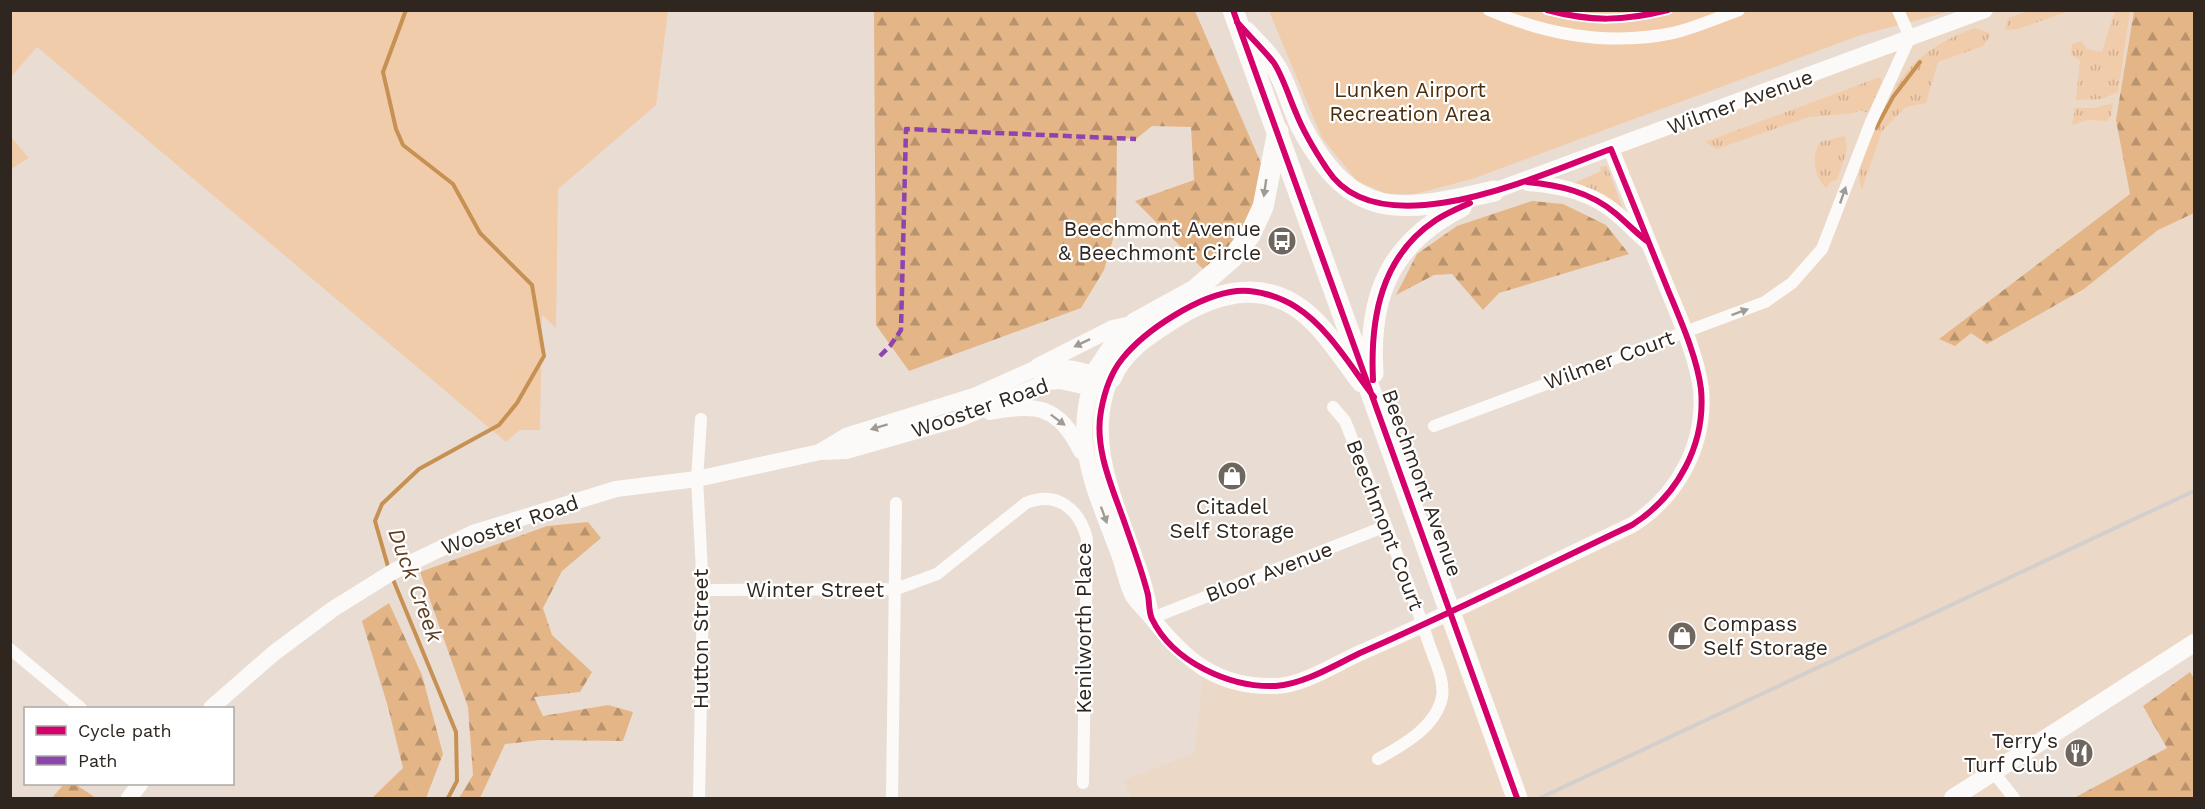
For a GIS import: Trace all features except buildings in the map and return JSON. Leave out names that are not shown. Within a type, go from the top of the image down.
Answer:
[{"type":"highway","name":"Beechmont Avenue","points":[[1235,16],[1517,798]]},
{"type":"highway","points":[[1235,16],[1274,64],[1301,126],[1328,172],[1356,196],[1392,207],[1430,206],[1494,191]]},
{"type":"highway","points":[[1101,383],[1113,347],[1135,323],[1195,290],[1234,256],[1250,235],[1263,207],[1278,131]]},
{"type":"highway","points":[[1374,397],[1371,342],[1378,304],[1402,250],[1437,219],[1494,191]]},
{"type":"highway","points":[[1101,383],[1121,360],[1152,331],[1211,297],[1239,291],[1262,293],[1297,307],[1317,323],[1374,397]]},
{"type":"main road","points":[[1953,798],[2194,643]]},
{"type":"street","points":[[1489,10],[1545,31],[1610,39],[1674,33],[1739,10]]},
{"type":"street","points":[[1898,10],[1910,37]]},
{"type":"street","name":"Wilmer Avenue","points":[[1494,191],[1985,10]]},
{"type":"street","name":"Wilmer Court","points":[[1434,426],[1766,302],[1807,269],[1828,236],[1851,170],[1910,37]]},
{"type":"street","points":[[962,418],[1021,406],[1046,411],[1064,424],[1073,434],[1085,460],[1133,596],[1169,641],[1196,664],[1222,678],[1260,686],[1279,686],[1302,679],[1423,626],[1632,525],[1657,506],[1670,492],[1690,460],[1696,442],[1701,390],[1685,332],[1611,149]]},
{"type":"street","points":[[1521,182],[1556,185],[1596,200],[1616,213],[1649,243]]},
{"type":"street","points":[[1032,370],[1113,328],[1135,323]]},
{"type":"street","name":"Wooster Road","points":[[820,452],[846,436],[974,396],[1032,370],[1057,367],[1101,383]]},
{"type":"street","name":"Wooster Road","points":[[212,707],[274,653],[355,594],[473,533],[616,489],[697,479],[820,452],[846,452],[962,418],[1046,382],[1101,383]]},
{"type":"street","points":[[1085,460],[1082,429],[1101,383]]},
{"type":"street","points":[[1101,383],[1099,426],[1103,456],[1148,593],[1152,618]]},
{"type":"street","name":"Beechmont Court","points":[[1333,407],[1345,421],[1423,626],[1442,684],[1440,704],[1430,720],[1414,736],[1378,759]]},
{"type":"street","name":"Hutton Street","points":[[699,798],[703,590],[697,479],[701,419]]},
{"type":"street","name":"Kenilworth Place","points":[[1011,515],[1030,501],[1056,500],[1071,508],[1084,526],[1087,539],[1083,783]]},
{"type":"street","points":[[892,798],[896,504]]},
{"type":"street","name":"Winter Street","points":[[703,590],[896,589],[937,574],[1011,515]]},
{"type":"street","name":"Bloor Avenue","points":[[1152,618],[1386,526]]},
{"type":"street","points":[[10,649],[80,707]]},
{"type":"street","points":[[1994,773],[2014,798]]},
{"type":"street","points":[[129,798],[139,785]]},
{"type":"shaded area","points":[[1985,11],[2134,11],[2116,120],[2194,170],[2194,643],[1994,773],[2014,798],[1131,798],[1124,780],[1194,753],[1204,669],[1279,686],[1632,525],[1681,477],[1701,389],[1611,149]]},
{"type":"green space","points":[[11,10],[668,11],[656,105],[558,189],[556,328],[542,315],[540,430],[520,430],[506,442],[37,47],[11,77]]},
{"type":"green space","points":[[874,11],[1195,11],[1267,177],[1263,207],[1211,277],[1135,201],[1194,180],[1191,127],[1152,126],[1136,139],[1117,138],[1116,229],[1104,270],[1081,308],[909,371],[876,325]]},
{"type":"green space","name":"Lunken Airport Recreation Area","points":[[1269,11],[1952,11],[1861,35],[1472,179],[1415,194],[1387,194],[1357,181],[1322,138]]},
{"type":"green space","points":[[2029,11],[2069,11],[2018,29],[2005,30],[2008,18]]},
{"type":"green space","points":[[2115,11],[2130,11],[2118,92],[2102,99],[2076,100],[2080,60],[2071,55],[2072,44],[2081,41],[2087,49],[2102,52]]},
{"type":"green space","points":[[2134,11],[2194,11],[2194,213],[2158,230],[2084,289],[1987,344],[1971,333],[1955,346],[1939,339],[2130,194],[2116,120]]},
{"type":"green space","points":[[1975,28],[1989,33],[1990,36],[1983,46],[1938,62],[1926,103],[1906,107],[1882,131],[1862,189],[1859,176],[1869,142],[1891,104],[1923,61],[1921,60],[1892,97],[1905,73],[1937,46]]},
{"type":"green space","points":[[1880,77],[1882,81],[1868,113],[1860,110],[1854,113],[1809,117],[1717,149],[1705,142]]},
{"type":"green space","points":[[2113,103],[2111,116],[2107,121],[2088,120],[2072,125],[2075,108],[2094,108]]},
{"type":"green space","points":[[1845,136],[1847,150],[1837,180],[1832,181],[1826,188],[1816,172],[1817,148],[1820,142]]},
{"type":"green space","points":[[11,137],[29,158],[11,169]]},
{"type":"green space","points":[[1607,166],[1623,209],[1569,185],[1601,171],[1600,167]]},
{"type":"green space","points":[[1532,201],[1563,204],[1606,225],[1629,254],[1499,293],[1483,310],[1452,274],[1434,275],[1396,295],[1417,254],[1457,226]]},
{"type":"green space","points":[[588,522],[601,538],[562,571],[543,608],[552,635],[592,672],[580,692],[534,697],[543,716],[608,705],[633,712],[623,741],[540,740],[505,744],[480,798],[459,798],[473,775],[468,707],[420,572],[547,526]]},
{"type":"green space","points":[[389,603],[422,675],[443,754],[426,798],[372,798],[403,768],[388,707],[362,621]]},
{"type":"green space","points":[[2190,672],[2194,678],[2194,798],[2074,798],[2167,748],[2143,706]]},
{"type":"green space","points":[[63,785],[76,785],[96,798],[52,798]]},
{"type":"waterway","name":"Duck Creek","points":[[389,570],[375,521],[382,504],[419,469],[499,425],[517,403],[544,356],[532,285],[480,233],[453,184],[403,145],[396,129],[383,72],[406,10]]},
{"type":"waterway","points":[[1876,128],[1893,97],[1920,62]]},
{"type":"waterway","name":"Duck Creek","points":[[392,577],[456,732],[457,781],[448,798]]},
{"type":"railway","points":[[1540,798],[2194,491]]},
{"type":"marked path","points":[[880,356],[901,330],[906,129],[1136,139]]},
{"type":"cycle path","points":[[1233,10],[1517,798]]},
{"type":"cycle path","points":[[1547,10],[1578,17],[1607,19],[1668,10]]},
{"type":"cycle path","points":[[1237,22],[1274,63],[1314,149],[1327,169],[1351,193],[1384,204],[1422,205],[1463,199],[1505,188],[1611,149],[1688,338],[1699,377],[1701,409],[1699,429],[1686,467],[1663,499],[1632,525],[1297,682],[1276,686],[1240,682],[1222,677],[1188,660],[1161,634],[1152,619],[1142,574],[1105,467],[1100,439],[1101,411],[1108,384],[1122,359],[1158,326],[1190,307],[1222,294],[1252,291],[1283,300],[1308,315],[1329,336],[1374,397]]},
{"type":"cycle path","points":[[1527,182],[1551,185],[1585,195],[1615,213],[1647,241]]},
{"type":"cycle path","points":[[1373,380],[1377,312],[1391,270],[1417,235],[1440,217],[1470,203]]},
{"type":"place","name":"Beechmont Avenue & Beechmont Circle","points":[[1282,241]]},
{"type":"place","name":"Citadel Self Storage","points":[[1232,476]]},
{"type":"place","name":"Compass Self Storage","points":[[1682,636]]},
{"type":"place","name":"Terry's Turf Club","points":[[2079,753]]}]
